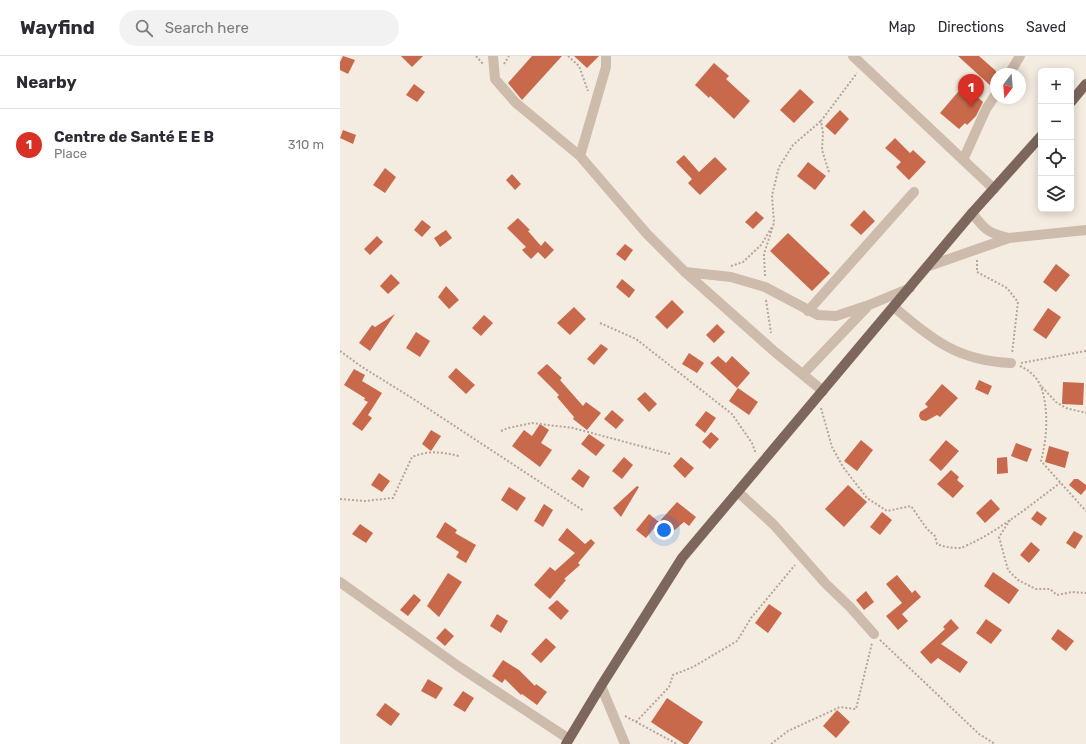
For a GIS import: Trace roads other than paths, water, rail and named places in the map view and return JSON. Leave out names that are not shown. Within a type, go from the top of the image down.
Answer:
[{"type":"main road","points":[[1074,98],[1086,84]]},
{"type":"main road","points":[[567,742],[682,558],[972,213],[1038,139]]},
{"type":"street","points":[[493,56],[495,79],[516,103],[580,156],[647,234],[685,272],[775,352],[803,374],[821,394]]},
{"type":"street","points":[[580,156],[606,67],[606,56]]},
{"type":"street","points":[[1012,68],[1016,58]]},
{"type":"street","points":[[858,59],[994,189]]},
{"type":"street","points":[[963,160],[990,103]]},
{"type":"street","points":[[808,310],[914,192]]},
{"type":"street","points":[[972,213],[990,233],[1009,238]]},
{"type":"street","points":[[929,266],[1009,238],[1086,230]]},
{"type":"street","points":[[685,272],[730,277],[765,287],[818,315],[836,316],[869,305],[910,288]]},
{"type":"street","points":[[803,374],[869,305]]},
{"type":"street","points":[[894,307],[924,333],[950,349],[967,356],[983,360],[1011,363]]},
{"type":"street","points":[[738,492],[774,525],[826,584],[850,606],[874,634]]},
{"type":"street","points":[[340,582],[567,742]]},
{"type":"street","points":[[601,686],[625,744]]},
{"type":"place","name":"Centre de Santé E E B","points":[[971,107]]}]
